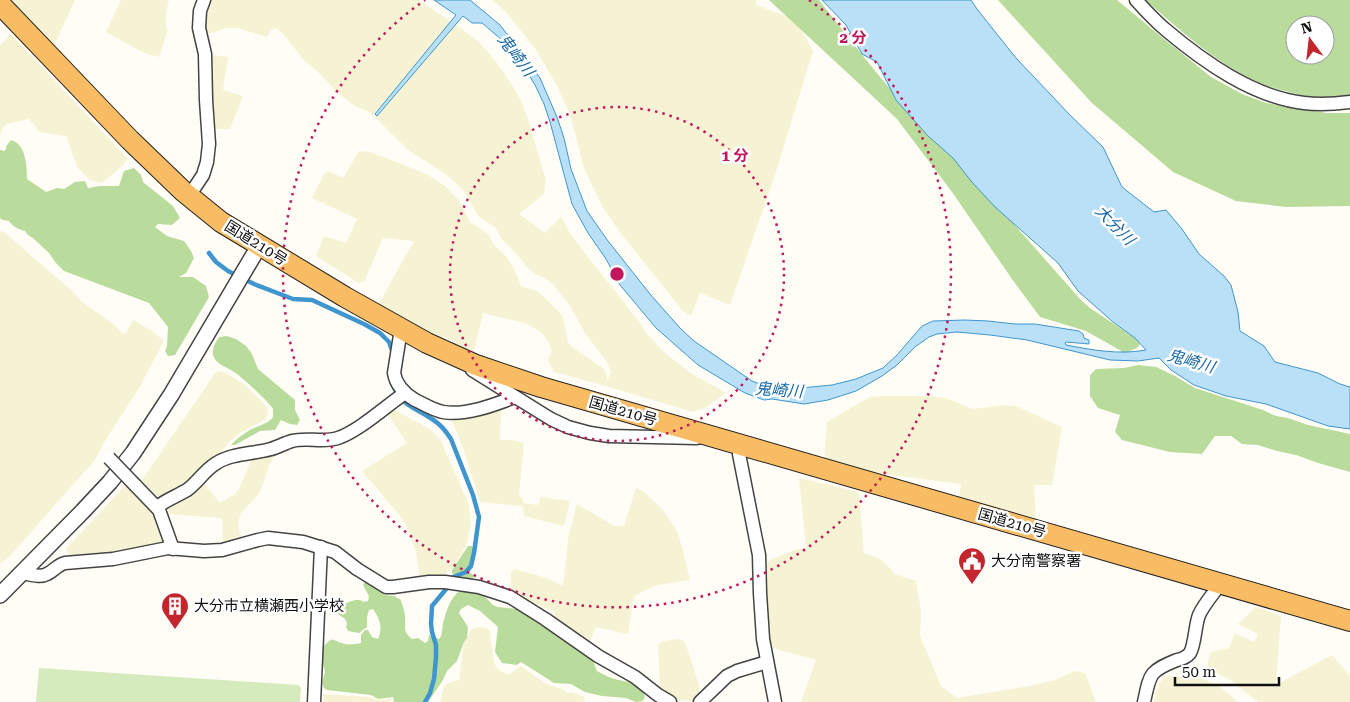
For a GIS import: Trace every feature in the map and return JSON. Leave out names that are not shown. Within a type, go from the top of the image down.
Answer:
[{"type":"highway","name":"国道210号","points":[[0,4],[120,130],[189,196],[221,222],[401,329],[465,361],[512,378],[1350,621]]},
{"type":"street","points":[[189,196],[203,175],[209,144],[205,54],[199,28],[200,11],[204,0]]},
{"type":"street","points":[[1136,0],[1165,30],[1202,58],[1252,88],[1285,100],[1302,103],[1350,102]]},
{"type":"street","points":[[0,595],[82,512],[110,482],[133,453],[259,246]]},
{"type":"street","points":[[401,329],[394,373],[405,393],[410,397],[442,412],[452,413],[485,407],[515,398]]},
{"type":"street","points":[[427,343],[559,423],[599,435],[719,438]]},
{"type":"street","points":[[157,507],[164,501],[188,489],[211,467],[224,459],[272,449],[297,440],[338,438],[366,422],[405,393]]},
{"type":"street","points":[[740,444],[739,454],[758,555],[763,639],[776,702]]},
{"type":"street","points":[[108,458],[157,507],[173,549]]},
{"type":"street","points":[[22,573],[41,576],[65,563],[113,559],[165,549],[222,550],[268,538],[292,540],[335,552],[357,569],[386,587],[445,582],[479,587],[510,597],[545,618],[598,656],[635,677],[670,702]]},
{"type":"street","points":[[314,702],[321,547]]},
{"type":"street","points":[[1144,702],[1150,678],[1154,672],[1160,666],[1185,657],[1191,652],[1199,616],[1221,584]]},
{"type":"street","points":[[700,702],[730,674],[767,662]]},
{"type":"shaded area","points":[[8,0],[75,0],[53,48]]},
{"type":"shaded area","points":[[121,0],[169,0],[166,12],[166,29],[168,29],[159,57],[144,53],[106,32]]},
{"type":"shaded area","points":[[211,0],[419,0],[479,42],[497,63],[521,101],[546,180],[544,194],[519,214],[545,233],[561,217],[570,233],[641,324],[645,332],[665,353],[692,374],[726,393],[705,408],[693,412],[554,372],[548,360],[551,348],[548,341],[541,332],[525,323],[483,313],[473,355],[454,346],[455,342],[445,337],[439,339],[378,305],[414,241],[383,238],[364,282],[361,281],[360,284],[316,256],[324,236],[346,243],[357,219],[312,198],[324,174],[329,171],[343,178],[359,151],[370,152],[399,163],[426,174],[445,186],[458,199],[470,222],[488,234],[494,245],[506,256],[521,286],[539,292],[563,317],[568,342],[572,347],[604,369],[607,377],[606,384],[611,373],[607,362],[585,333],[571,307],[553,284],[527,267],[502,239],[495,227],[479,217],[466,194],[459,186],[447,175],[407,149],[369,112],[355,106],[339,94],[304,60],[276,28],[271,30],[267,37],[237,28],[227,28],[207,34],[205,23]]},
{"type":"shaded area","points":[[492,0],[756,0],[756,5],[795,19],[813,51],[775,175],[730,305],[700,293],[691,316],[683,311],[619,231],[602,206],[584,168],[570,114],[556,84],[536,50],[507,13]]},
{"type":"shaded area","points":[[11,34],[128,159],[102,183],[90,180],[78,168],[66,136],[40,132],[29,119],[7,124],[2,129],[0,137],[0,45]]},
{"type":"shaded area","points":[[212,55],[228,57],[223,90],[243,96],[230,129],[215,129],[210,80]]},
{"type":"shaded area","points":[[0,231],[4,232],[72,291],[82,302],[112,323],[123,334],[126,333],[133,320],[152,331],[164,341],[139,388],[94,461],[9,557],[0,564]]},
{"type":"shaded area","points":[[221,371],[245,385],[260,400],[267,408],[266,419],[240,433],[229,442],[217,457],[195,478],[161,498],[157,498],[142,480],[216,372]]},
{"type":"shaded area","points":[[870,397],[946,398],[973,409],[1004,405],[1016,406],[1062,427],[1052,485],[1034,485],[1036,520],[959,498],[961,484],[868,472],[824,458],[827,422]]},
{"type":"shaded area","points":[[501,407],[500,440],[524,443],[519,496],[523,498],[523,503],[538,505],[541,497],[570,501],[564,526],[524,516],[523,507],[521,506],[480,502],[463,448],[449,416]]},
{"type":"shaded area","points":[[393,409],[431,430],[441,441],[469,505],[471,524],[466,546],[452,569],[442,576],[420,579],[416,551],[405,522],[362,471],[407,443],[387,413]]},
{"type":"shaded area","points":[[278,452],[270,463],[260,492],[241,513],[238,523],[242,538],[223,542],[222,518],[167,514],[166,506],[204,483],[220,503],[235,494],[239,489],[252,458]]},
{"type":"shaded area","points":[[799,478],[859,492],[864,553],[880,559],[894,574],[916,581],[921,612],[920,636],[941,686],[957,698],[1030,686],[1055,680],[1074,671],[1085,673],[1096,702],[801,702],[816,660],[769,646],[766,626],[765,564],[795,550],[806,548]]},
{"type":"shaded area","points":[[126,485],[152,508],[169,544],[95,556],[69,555],[66,549]]},
{"type":"shaded area","points":[[636,488],[644,492],[662,509],[677,531],[690,580],[657,585],[636,595],[633,600],[628,634],[596,627],[589,644],[556,619],[553,611],[527,600],[511,590],[511,573],[515,569],[547,578],[562,586],[568,539],[577,504],[614,526],[624,526]]},
{"type":"shaded area","points":[[1256,607],[1281,616],[1276,684],[1332,655],[1350,676],[1350,702],[1258,702],[1229,679],[1208,669],[1211,652],[1229,648],[1235,633],[1254,642],[1258,634],[1238,624]]},
{"type":"shaded area","points":[[479,627],[488,629],[490,632],[495,665],[499,670],[508,675],[521,666],[546,684],[562,689],[567,693],[572,692],[584,697],[585,702],[440,702],[444,686],[459,680],[464,642],[472,629]]},
{"type":"shaded area","points":[[680,639],[685,642],[699,685],[698,696],[693,701],[679,700],[663,694],[660,688],[658,645],[663,641]]},
{"type":"shaded area","points":[[1168,676],[1203,679],[1219,686],[1238,702],[1154,702],[1159,684]]},
{"type":"shaded area","points":[[323,694],[369,697],[377,700],[391,699],[390,702],[323,702]]},
{"type":"green space","points":[[769,0],[819,0],[895,95],[946,147],[1080,299],[1090,308],[1135,338],[1140,344],[1137,348],[1125,353],[1086,331],[1040,317],[952,192],[897,119]]},
{"type":"green space","points":[[998,0],[1117,0],[1211,77],[1242,94],[1266,103],[1327,113],[1350,113],[1350,206],[1286,207],[1236,201],[1173,172],[1092,103]]},
{"type":"green space","points":[[1145,0],[1350,0],[1350,96],[1312,97],[1268,86],[1230,67],[1195,42]]},
{"type":"green space","points":[[11,140],[16,142],[23,151],[27,179],[46,192],[57,188],[64,189],[75,182],[85,181],[88,188],[119,186],[124,171],[134,168],[141,175],[143,182],[173,206],[180,218],[172,225],[158,224],[155,227],[167,236],[184,241],[194,258],[186,273],[179,277],[193,277],[206,286],[209,297],[175,355],[168,356],[165,351],[168,327],[149,303],[64,271],[49,253],[25,231],[0,218],[0,150],[5,151]]},
{"type":"green space","points":[[227,336],[236,339],[246,346],[252,354],[258,369],[295,400],[295,410],[300,420],[297,425],[281,420],[275,430],[260,431],[235,445],[231,445],[245,433],[271,419],[273,417],[273,409],[242,378],[214,358],[214,345],[219,337]]},
{"type":"green space","points":[[1138,365],[1156,367],[1195,388],[1276,416],[1350,434],[1350,472],[1258,445],[1242,444],[1231,436],[1215,436],[1202,454],[1170,452],[1122,440],[1115,432],[1120,415],[1098,408],[1090,396],[1090,375],[1096,369],[1124,368]]},
{"type":"green space","points":[[468,546],[472,546],[475,552],[468,572],[474,576],[471,582],[460,579],[452,573],[452,570]]},
{"type":"green space","points":[[369,581],[385,595],[394,596],[401,600],[405,615],[405,629],[412,639],[418,638],[425,643],[428,641],[429,635],[439,639],[446,613],[454,597],[462,590],[472,589],[482,592],[493,605],[516,609],[536,618],[591,656],[597,671],[610,678],[636,685],[645,696],[643,701],[636,702],[626,698],[585,692],[571,684],[554,683],[521,662],[517,665],[502,663],[495,652],[498,627],[480,611],[468,605],[461,609],[459,613],[468,627],[467,638],[457,661],[447,671],[428,702],[394,702],[393,697],[378,699],[371,695],[327,690],[322,683],[325,672],[323,647],[331,640],[347,644],[361,643],[361,635],[365,630],[368,630],[372,637],[378,639],[380,627],[379,620],[373,609],[369,610],[367,627],[359,633],[348,631],[345,619],[337,613],[339,608],[337,605],[329,606],[326,605],[326,602],[337,600],[346,603],[355,600],[368,601],[369,596],[363,585]]},
{"type":"green space","points":[[39,668],[298,685],[301,688],[300,702],[36,702]]},
{"type":"water","points":[[434,0],[470,0],[500,25],[540,78],[557,117],[571,169],[587,211],[608,241],[680,328],[694,341],[752,381],[770,388],[790,389],[832,385],[856,379],[883,368],[922,326],[933,321],[965,320],[1035,324],[1079,331],[1083,334],[1084,338],[1089,340],[1089,344],[1066,342],[1066,345],[1116,352],[1146,350],[1135,338],[1113,322],[1078,291],[1058,263],[995,207],[953,158],[928,136],[896,100],[877,62],[862,54],[846,25],[822,0],[971,0],[1016,58],[1103,147],[1122,187],[1154,212],[1166,210],[1199,254],[1224,276],[1231,285],[1238,312],[1240,331],[1264,346],[1275,362],[1318,373],[1350,387],[1350,429],[1328,426],[1266,404],[1226,396],[1194,385],[1171,370],[1159,358],[1138,361],[1110,360],[1027,340],[957,332],[937,334],[929,337],[882,376],[856,391],[828,400],[804,404],[772,399],[764,400],[745,393],[698,365],[656,328],[620,285],[572,204],[550,122],[536,87],[510,47],[482,23],[472,23],[463,16],[377,116],[375,114],[456,15]]},
{"type":"waterway","points":[[209,253],[216,262],[228,271],[254,284],[293,299],[312,300],[364,324],[380,333],[389,342],[393,353]]},
{"type":"waterway","points":[[393,385],[404,402],[438,423],[451,439],[473,495],[479,517],[471,566],[466,572],[451,578],[447,588],[432,606],[431,624],[436,645],[436,657],[434,679],[425,702]]},
{"type":"place","name":"大分南警察署","points":[[972,585]]},
{"type":"place","name":"大分市立横瀬西小学校","points":[[175,630]]},
{"type":"water label","name":"鬼崎川","points":[[516,55]]},
{"type":"water label","name":"大分川","points":[[1115,225]]},
{"type":"water label","name":"鬼崎川","points":[[1191,361]]},
{"type":"water label","name":"鬼崎川","points":[[779,390]]}]
